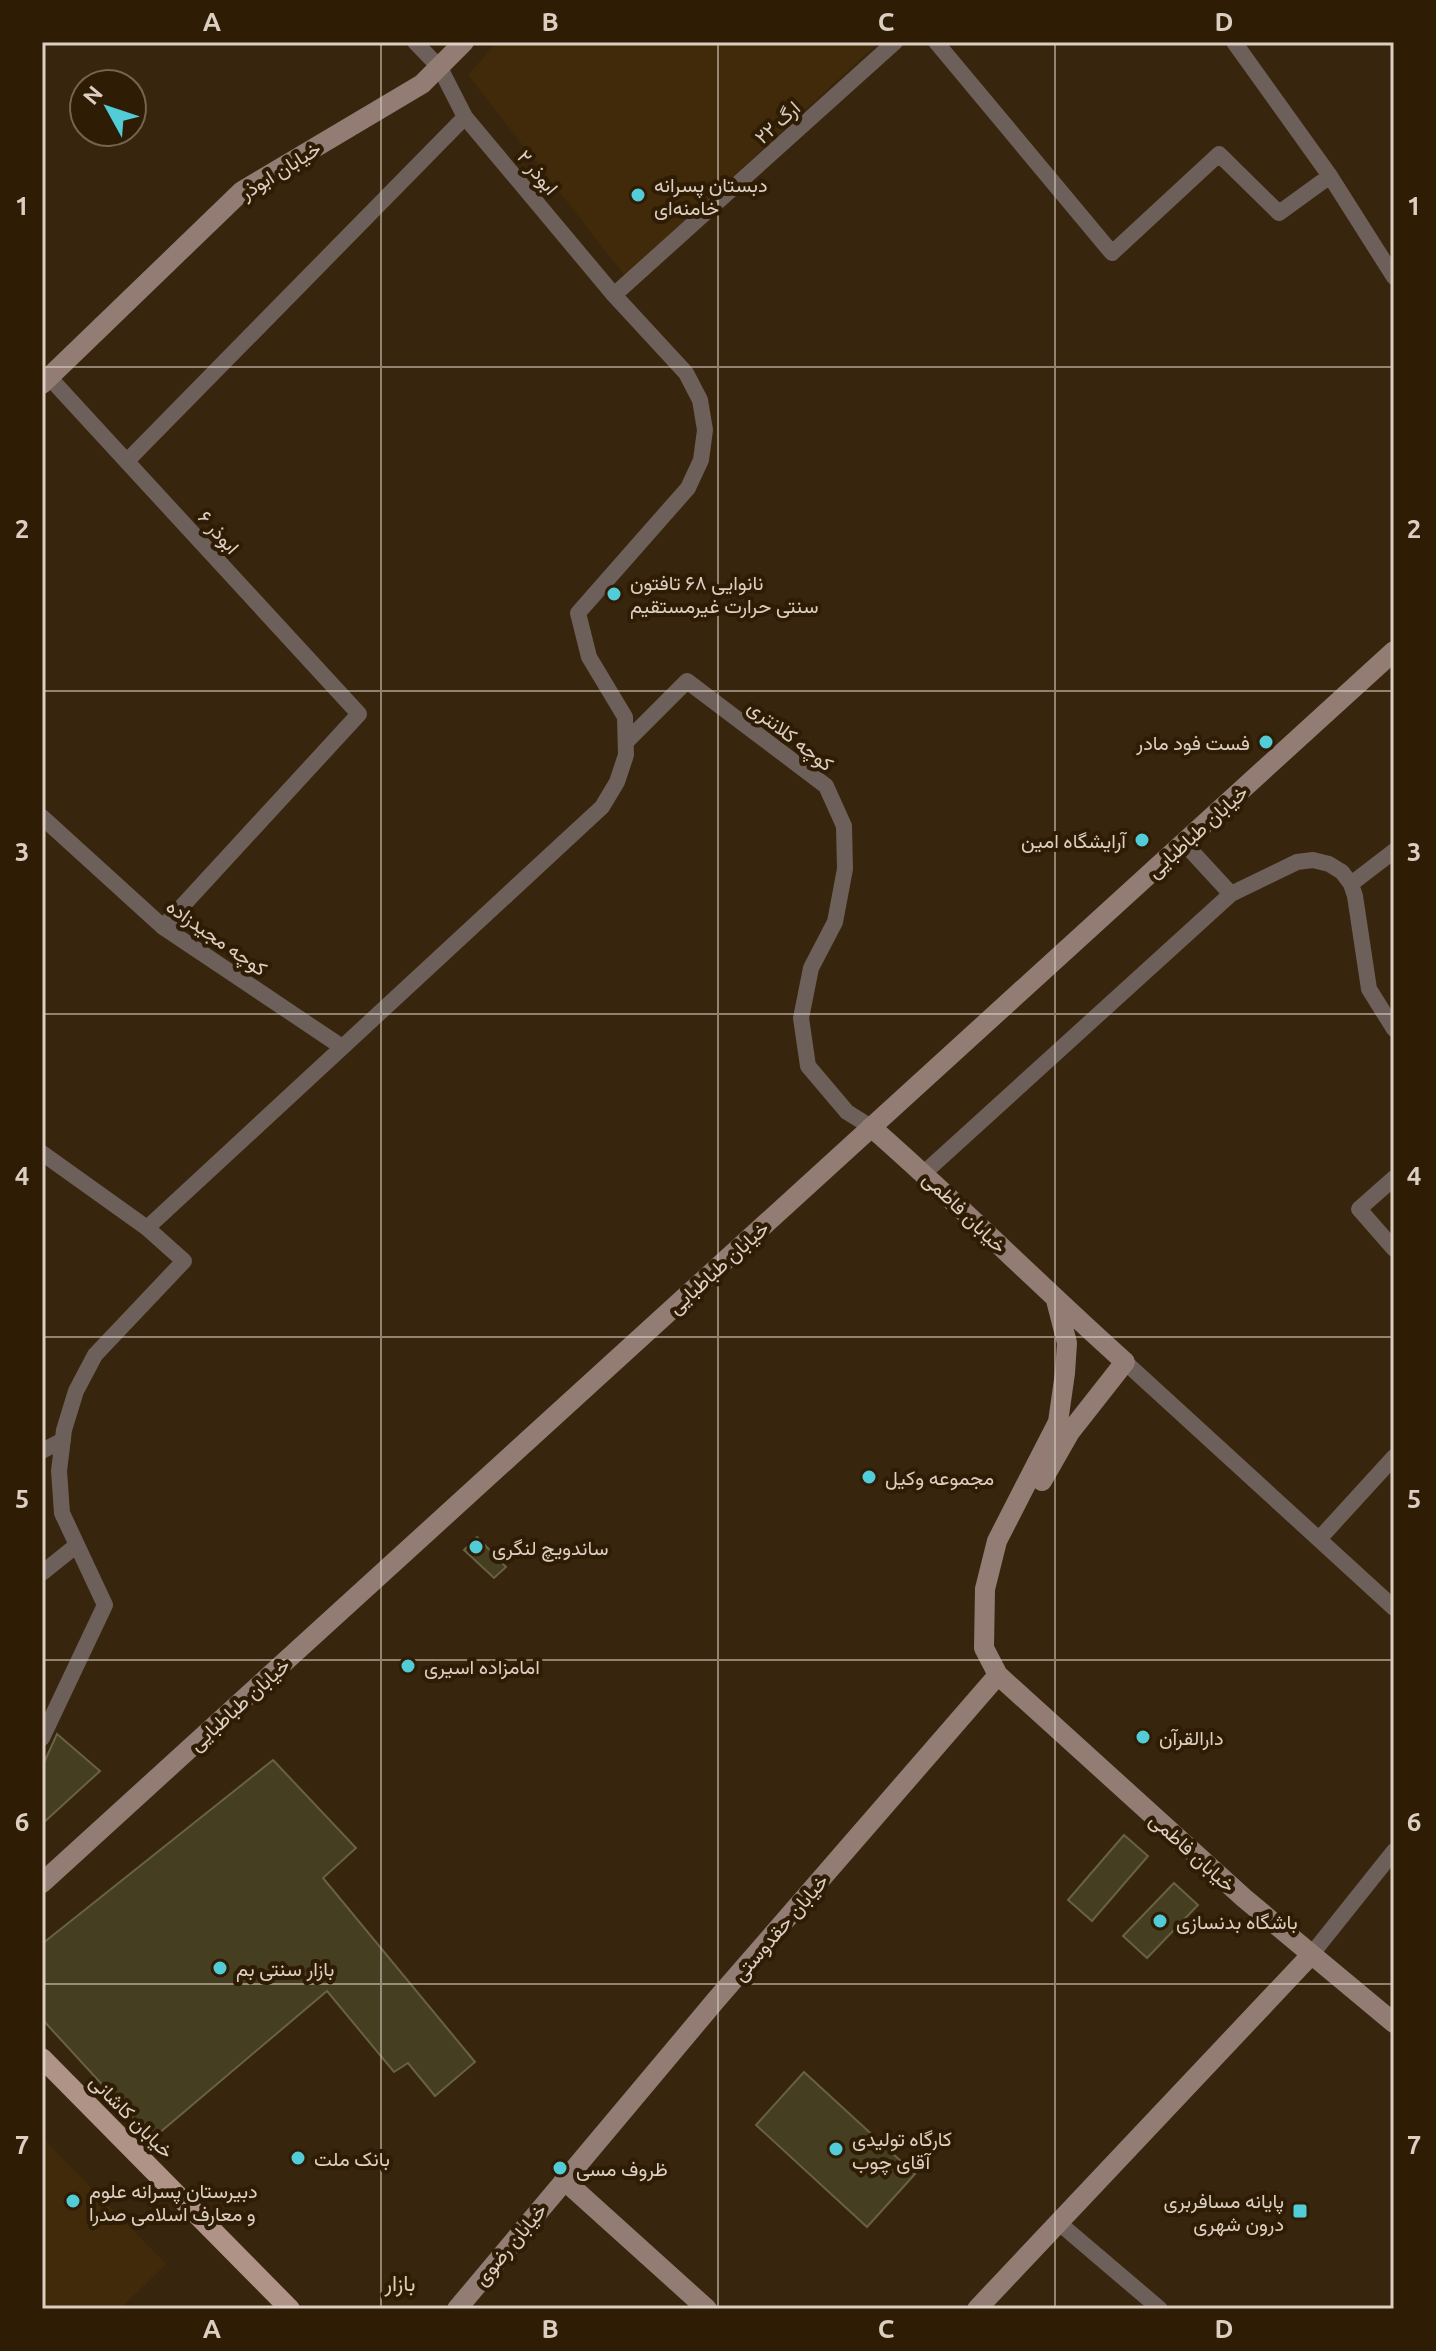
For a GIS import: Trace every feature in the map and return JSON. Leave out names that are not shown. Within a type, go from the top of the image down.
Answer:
[{"type":"main road","name":"خیابان کاشانی","points":[[42,2058],[290,2309]]},
{"type":"street","name":"ابوذر ۲","points":[[415,42],[440,68],[465,117],[614,295],[686,373],[700,400],[705,430],[701,460],[688,488],[578,613],[589,657],[625,717],[627,741]]},
{"type":"street","name":"خیابان ابوذر","points":[[46,380],[242,191],[422,84],[464,42]]},
{"type":"street","name":"ارگ ۲۲","points":[[614,295],[895,42]]},
{"type":"street","points":[[936,42],[1112,253],[1219,154],[1279,213],[1330,176]]},
{"type":"street","points":[[1234,42],[1330,176],[1394,277]]},
{"type":"street","points":[[127,461],[465,117]]},
{"type":"street","name":"ابوذر ۶","points":[[46,380],[127,461],[359,714],[163,927]]},
{"type":"street","name":"خیابان طباطبایی","points":[[42,1883],[1394,651]]},
{"type":"street","name":"کوچه کلانتری","points":[[627,741],[687,681],[826,786],[844,826],[845,869],[835,922],[811,968],[801,1018],[804,1042],[808,1066],[847,1112],[871,1127]]},
{"type":"street","points":[[147,1228],[602,807],[617,782],[627,741]]},
{"type":"street","name":"کوچه مجیدزاده","points":[[42,817],[163,927],[342,1047]]},
{"type":"street","points":[[1184,843],[1231,894]]},
{"type":"street","points":[[1351,884],[1394,851]]},
{"type":"street","points":[[924,1173],[1231,894],[1297,862],[1313,860],[1329,864],[1342,872],[1351,884],[1369,989],[1394,1029]]},
{"type":"street","name":"خیابان فاطمی","points":[[871,1127],[1125,1362]]},
{"type":"street","points":[[42,1153],[147,1228],[184,1261],[95,1355],[76,1391],[63,1440],[59,1471],[62,1513],[105,1605],[42,1738]]},
{"type":"street","points":[[1394,1178],[1359,1209],[1394,1249]]},
{"type":"street","name":"خیابان فاطمی","points":[[1056,1300],[1067,1343],[1058,1422],[997,1541],[985,1589],[984,1648],[998,1675],[1244,1898],[1394,2023]]},
{"type":"street","points":[[998,1675],[998,1591],[1007,1544],[1070,1432],[1125,1362],[1394,1608]]},
{"type":"street","points":[[42,1451],[63,1440]]},
{"type":"street","points":[[1320,1538],[1394,1457]]},
{"type":"street","points":[[43,1570],[77,1545]]},
{"type":"street","name":"خیابان حقدوستی","points":[[564,2180],[998,1675]]},
{"type":"street","points":[[977,2309],[1311,1955],[1394,1851]]},
{"type":"street","points":[[564,2180],[707,2309]]},
{"type":"street","name":"خیابان رضوی","points":[[457,2309],[564,2180]]},
{"type":"street","points":[[1059,2223],[1160,2309]]},
{"type":"shaded area","name":"دبستان پسرانه خامنه‌ای","points":[[497,42],[879,42],[625,276],[468,75]]},
{"type":"shaded area","name":"دبیرستان پسرانه علوم و معارف اسلامی صدرا","points":[[42,2137],[166,2264],[120,2309],[42,2309]]},
{"type":"building","points":[[477,1537],[506,1567],[494,1578],[464,1550]]},
{"type":"building","points":[[57,1734],[100,1771],[42,1824],[42,1767]]},
{"type":"building","name":"بازار سنتی بم","points":[[273,1760],[356,1848],[323,1878],[475,2062],[435,2096],[408,2063],[394,2072],[327,1991],[152,2139],[42,2019],[42,1944]]},
{"type":"building","points":[[1124,1835],[1148,1856],[1092,1921],[1068,1900]]},
{"type":"building","name":"باشگاه بدنسازی","points":[[1174,1883],[1198,1905],[1147,1958],[1123,1936]]},
{"type":"building","name":"کارگاه تولیدی آقای چوب","points":[[804,2072],[915,2174],[867,2227],[756,2125]]},
{"type":"place","name":"دبستان پسرانه خامنه‌ای","points":[[638,195]]},
{"type":"place","name":"نانوایی ۶۸ تافتون سنتی حرارت غیرمستقیم","points":[[614,594]]},
{"type":"place","name":"فست فود مادر","points":[[1266,742]]},
{"type":"place","name":"آرایشگاه امین","points":[[1142,840]]},
{"type":"place","name":"مجموعه وکیل","points":[[869,1477]]},
{"type":"place","name":"ساندویچ لنگری","points":[[476,1547]]},
{"type":"place","name":"امامزاده اسیری","points":[[408,1666]]},
{"type":"place","name":"دارالقرآن","points":[[1143,1737]]},
{"type":"place","name":"باشگاه بدنسازی","points":[[1160,1921]]},
{"type":"place","name":"بازار سنتی بم","points":[[220,1968]]},
{"type":"place","name":"کارگاه تولیدی آقای چوب","points":[[836,2149]]},
{"type":"place","name":"بانک ملت","points":[[298,2158]]},
{"type":"place","name":"ظروف مسی","points":[[560,2168]]},
{"type":"place","name":"دبیرستان پسرانه علوم و معارف اسلامی صدرا","points":[[73,2201]]},
{"type":"place","name":"پایانه مسافربری درون شهری","points":[[1300,2211]]},
{"type":"district","name":"بازار","points":[[400,2282]]}]
